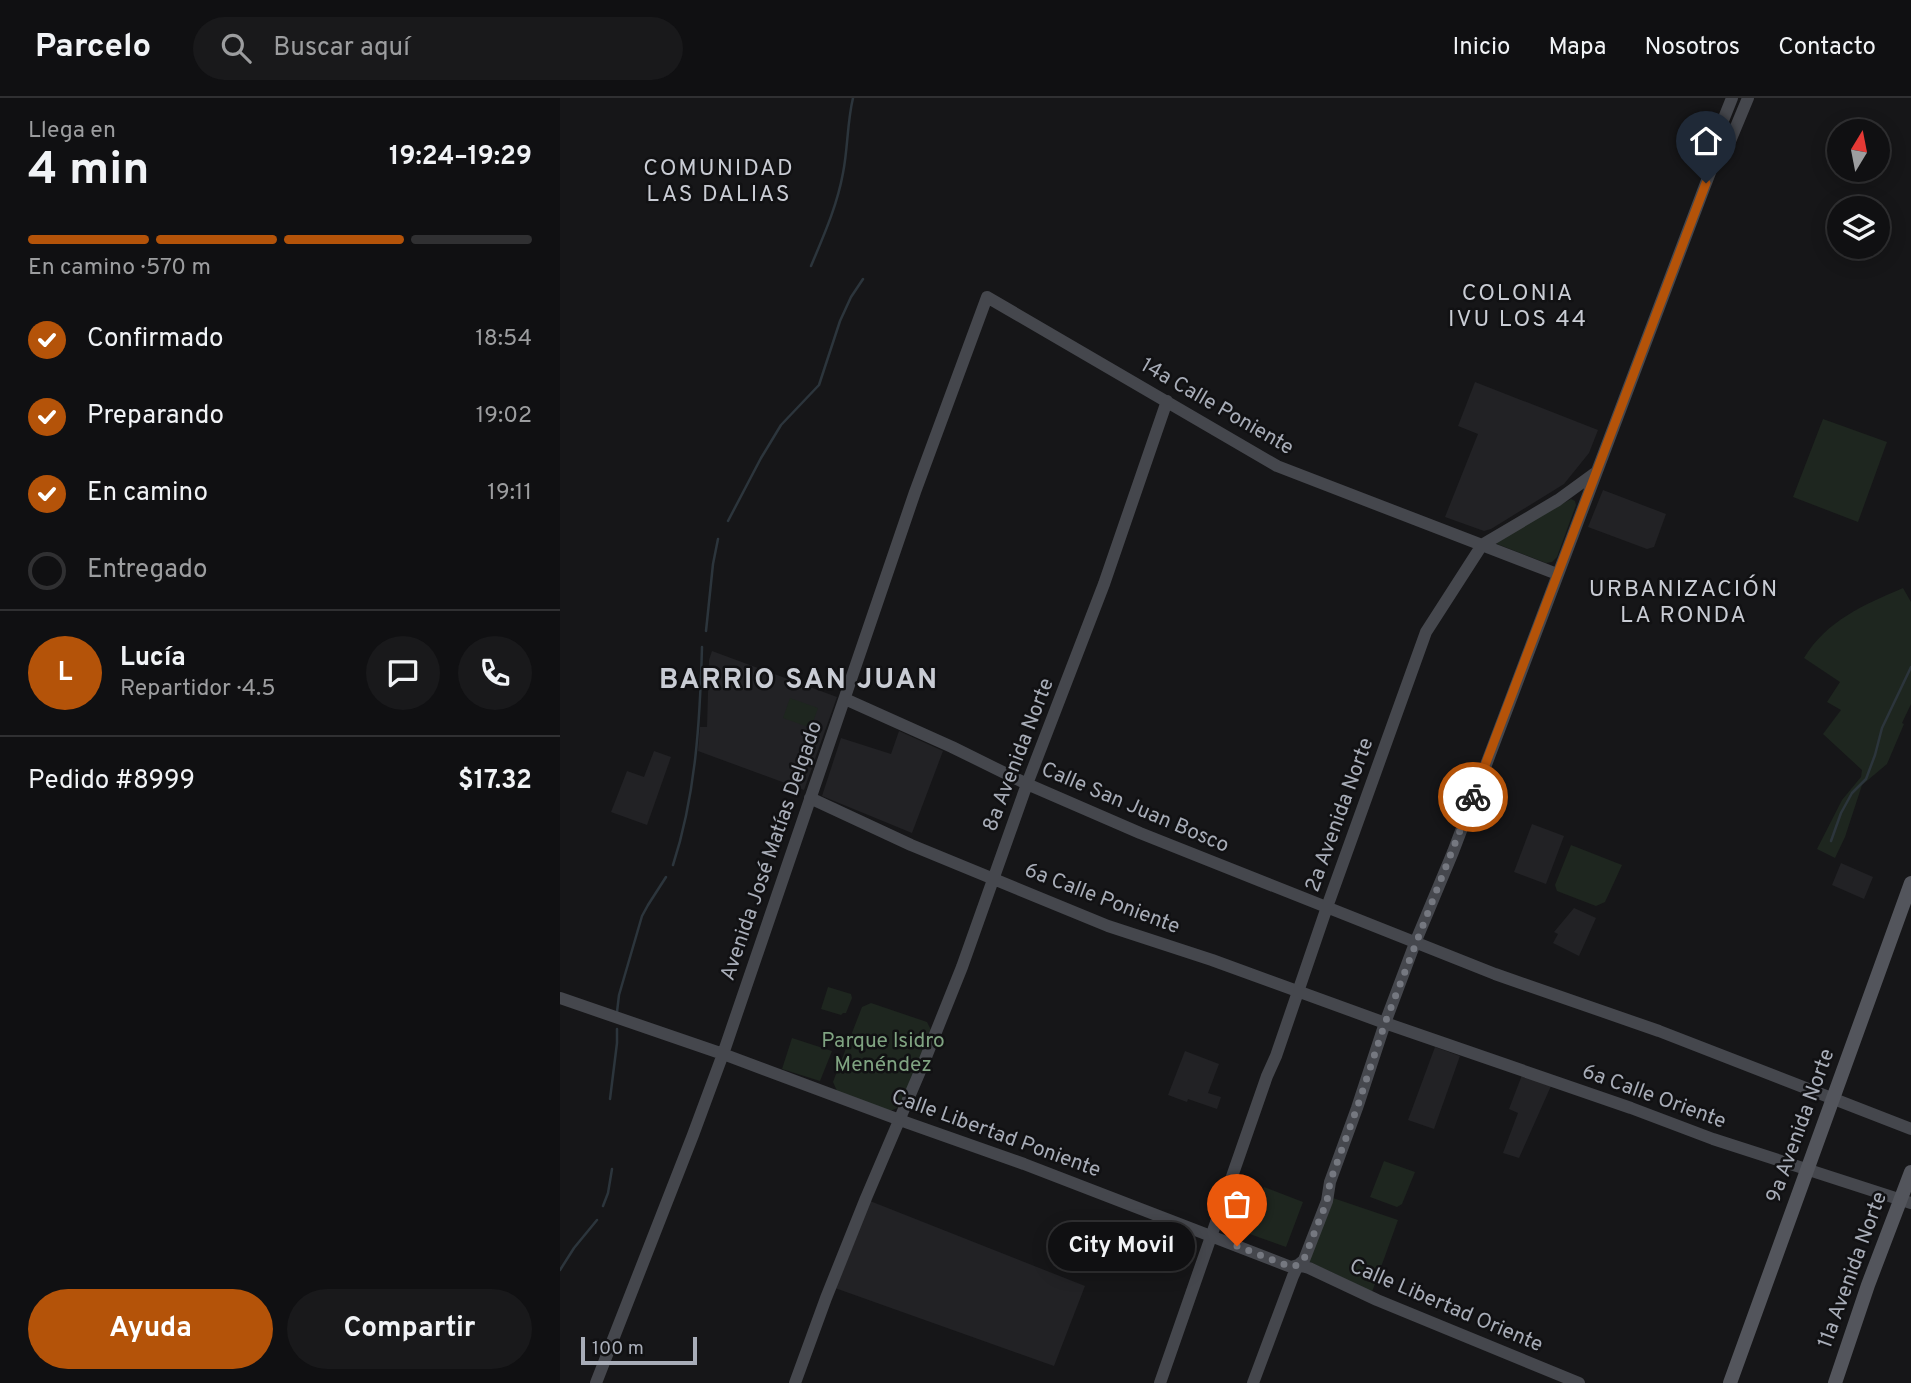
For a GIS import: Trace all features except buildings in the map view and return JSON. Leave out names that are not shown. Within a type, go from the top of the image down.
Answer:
[{"type":"main road","name":"9a Avenida Norte","points":[[1730,1383],[1911,883]]},
{"type":"main road","name":"11a Avenida Norte","points":[[1837,1377],[1905,1201],[1911,1172]]},
{"type":"street","points":[[1714,162],[1714,143],[1732,98]]},
{"type":"street","points":[[1253,1383],[1298,1265],[1304,1259],[1327,1201],[1330,1182],[1385,1023],[1714,162],[1728,146],[1748,98]]},
{"type":"street","name":"Avenida José Matías Delgado","points":[[596,1383],[723,1054],[877,600],[986,297]]},
{"type":"street","name":"14a Calle Poniente","points":[[986,297],[1277,466],[1557,574]]},
{"type":"street","name":"8a Avenida Norte","points":[[796,1383],[831,1285],[957,979],[1027,784],[1104,584],[1167,401]]},
{"type":"street","name":"2a Avenida Norte","points":[[1160,1383],[1326,907],[1426,632],[1482,545],[1558,500],[1595,473]]},
{"type":"street","name":"Calle San Juan Bosco","points":[[845,699],[1027,784],[1140,833],[1492,973],[1671,1035],[1911,1129]]},
{"type":"street","name":"6a Calle Poniente","points":[[810,798],[911,845],[1108,926],[1212,960],[1385,1023]]},
{"type":"street","name":"Calle Libertad Poniente","points":[[560,998],[723,1054],[1024,1164],[1291,1267],[1298,1265]]},
{"type":"street","name":"6a Calle Oriente","points":[[1385,1023],[1713,1139],[1905,1201]]},
{"type":"street","name":"Calle Libertad Oriente","points":[[1298,1265],[1579,1383]]},
{"type":"shaded area","points":[[1475,382],[1598,430],[1589,453],[1564,484],[1484,531],[1445,517],[1478,434],[1458,426]]},
{"type":"shaded area","points":[[1603,490],[1666,514],[1654,547],[1647,549],[1588,527]]},
{"type":"shaded area","points":[[712,651],[837,697],[804,790],[698,751],[700,727],[707,727],[709,660]]},
{"type":"shaded area","points":[[899,731],[943,751],[912,833],[822,796],[841,738],[891,754]]},
{"type":"shaded area","points":[[654,751],[671,757],[647,825],[611,812],[627,771],[644,777]]},
{"type":"shaded area","points":[[1532,824],[1564,836],[1546,884],[1514,872]]},
{"type":"shaded area","points":[[1841,863],[1873,877],[1864,899],[1832,885]]},
{"type":"shaded area","points":[[1574,908],[1596,918],[1579,956],[1553,943],[1558,934],[1554,932]]},
{"type":"shaded area","points":[[1435,1047],[1460,1056],[1434,1129],[1408,1120]]},
{"type":"shaded area","points":[[1185,1051],[1219,1064],[1208,1093],[1221,1097],[1217,1109],[1168,1095]]},
{"type":"shaded area","points":[[1522,1075],[1551,1086],[1519,1158],[1503,1153],[1518,1113],[1509,1109]]},
{"type":"shaded area","points":[[870,1201],[1085,1286],[1054,1366],[835,1288]]},
{"type":"green space","points":[[1823,419],[1887,442],[1858,522],[1793,497]]},
{"type":"green space","points":[[1571,499],[1576,505],[1557,557],[1552,562],[1546,563],[1497,544],[1498,540]]},
{"type":"green space","points":[[1903,588],[1911,602],[1911,704],[1887,764],[1862,785],[1835,858],[1817,849],[1842,800],[1861,777],[1862,770],[1823,734],[1841,710],[1827,702],[1840,682],[1804,658],[1813,645],[1835,624]]},
{"type":"green space","points":[[790,698],[818,708],[811,728],[783,718]]},
{"type":"green space","points":[[1571,845],[1622,865],[1605,902],[1596,906],[1557,891],[1555,885]]},
{"type":"green space","points":[[828,987],[851,994],[846,1013],[841,1015],[821,1009]]},
{"type":"green space","name":"Parque Isidro Menéndez","points":[[871,1003],[927,1022],[931,1030],[900,1107],[890,1111],[837,1091],[833,1082],[862,1007]]},
{"type":"green space","points":[[792,1038],[832,1051],[820,1081],[782,1069]]},
{"type":"green space","points":[[1384,1161],[1415,1172],[1402,1204],[1397,1207],[1370,1197]]},
{"type":"green space","points":[[1264,1187],[1303,1202],[1286,1247],[1247,1233]]},
{"type":"green space","points":[[1333,1198],[1398,1220],[1372,1292],[1308,1261]]},
{"type":"waterway","points":[[811,266],[830,220],[840,185],[853,98]]},
{"type":"waterway","points":[[728,521],[781,425],[819,385],[840,321],[863,279]]},
{"type":"waterway","points":[[706,631],[718,539]]},
{"type":"waterway","points":[[673,865],[692,784],[702,647]]},
{"type":"waterway","points":[[1831,841],[1852,793],[1866,779],[1882,728],[1911,667]]},
{"type":"waterway","points":[[617,1012],[619,995],[642,916],[666,877]]},
{"type":"waterway","points":[[610,1099],[617,1029]]},
{"type":"waterway","points":[[603,1206],[612,1169]]},
{"type":"waterway","points":[[560,1270],[597,1220]]},
{"type":"way so far","points":[[1237,1246],[1291,1267],[1304,1259],[1327,1201],[1330,1182],[1385,1023],[1473,797]]},
{"type":"place","name":"City Movil","points":[[1237,1246]]},
{"type":"district","name":"COMUNIDAD LAS DALIAS","points":[[719,182]]},
{"type":"district","name":"COLONIA IVU LOS 44","points":[[1518,307]]},
{"type":"district","name":"URBANIZACIÓN LA RONDA","points":[[1684,603]]},
{"type":"district","name":"BARRIO SAN JUAN","points":[[799,681]]},
{"type":"route","points":[[1473,797],[1706,183]]}]
